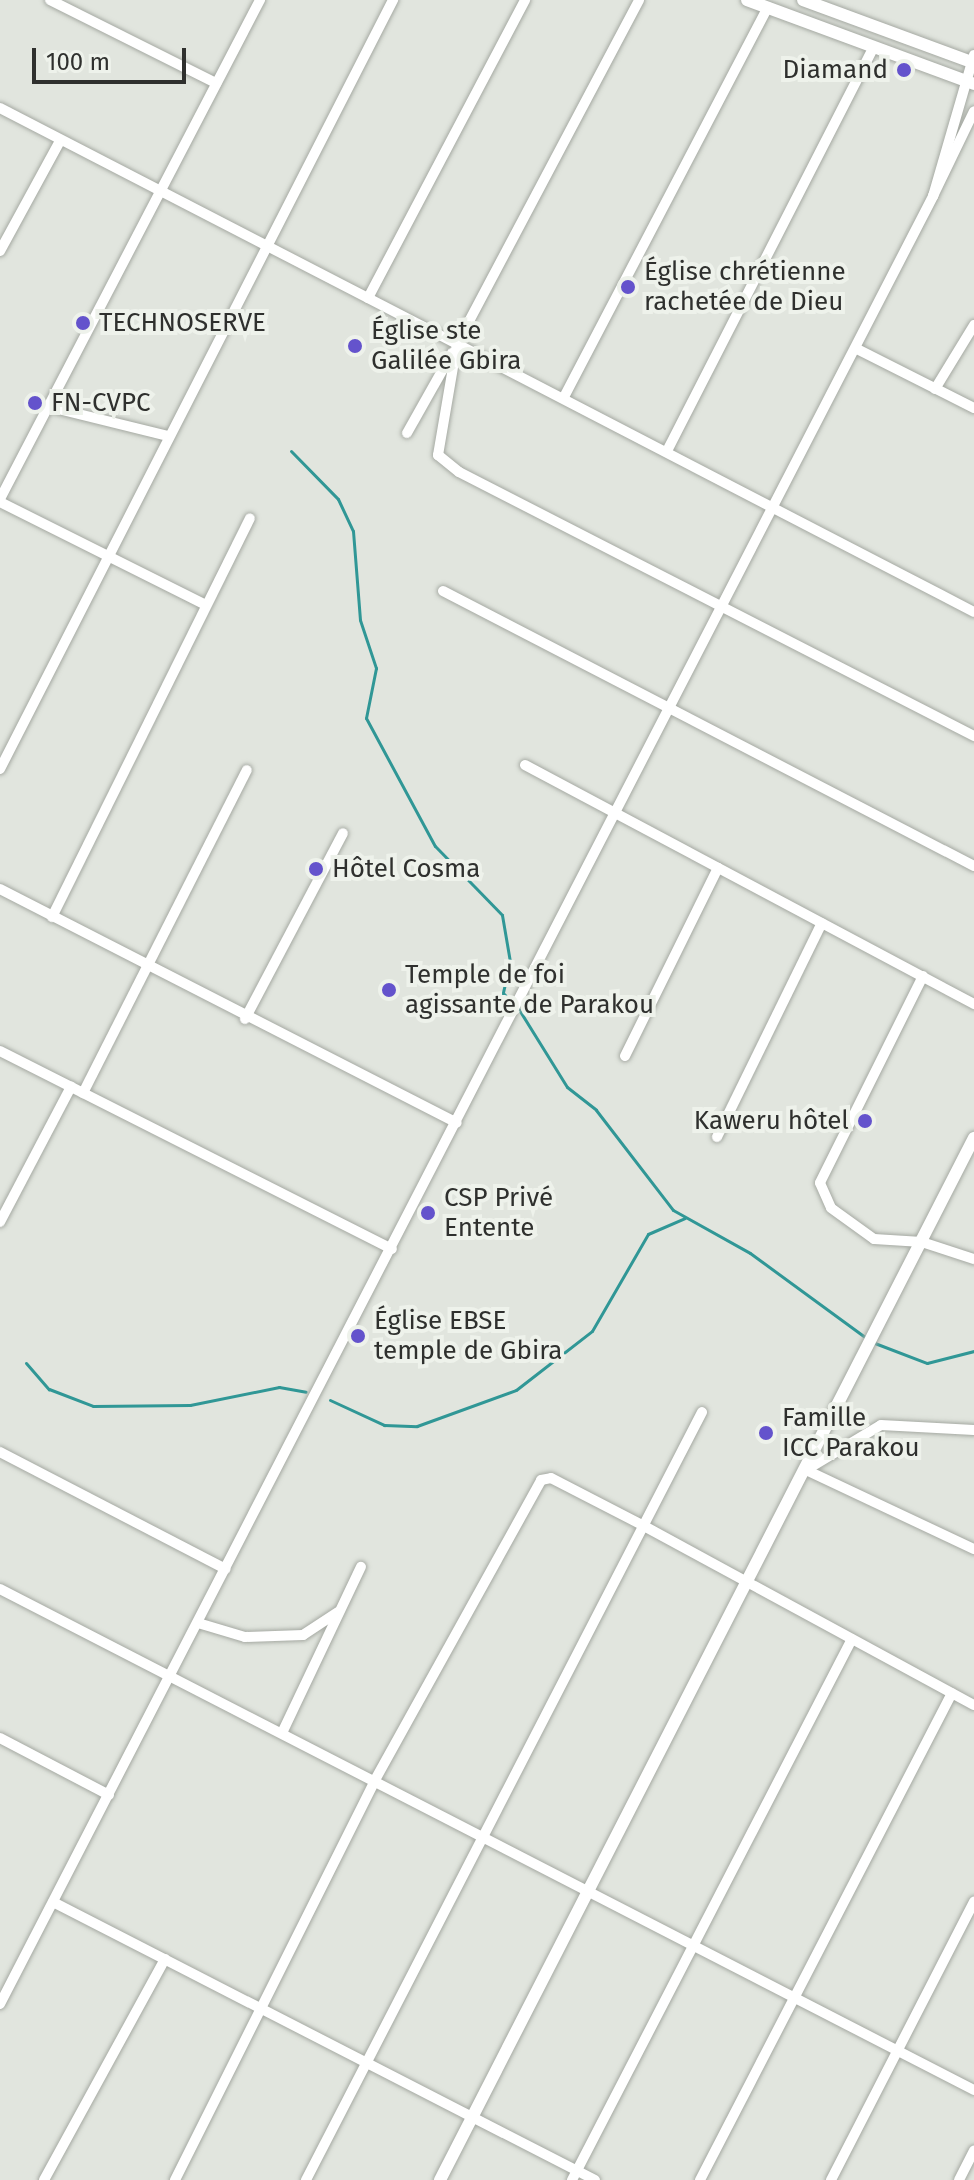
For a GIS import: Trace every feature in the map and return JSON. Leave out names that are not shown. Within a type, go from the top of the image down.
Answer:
[{"type":"street","points":[[50,0],[216,83]]},
{"type":"street","points":[[204,604],[0,500],[260,0]]},
{"type":"street","points":[[0,769],[263,245],[393,0]]},
{"type":"street","points":[[368,298],[525,0]]},
{"type":"street","points":[[407,433],[639,0]]},
{"type":"street","points":[[747,0],[968,82]]},
{"type":"street","points":[[803,0],[972,60],[933,196]]},
{"type":"street","points":[[564,397],[767,8]]},
{"type":"street","points":[[668,449],[874,47]]},
{"type":"street","points":[[0,108],[158,192],[668,449],[974,612]]},
{"type":"street","points":[[0,2004],[457,1123],[721,605],[857,349],[974,111]]},
{"type":"street","points":[[0,251],[60,141]]},
{"type":"street","points":[[935,389],[974,325]]},
{"type":"street","points":[[457,344],[438,455],[974,736]]},
{"type":"street","points":[[857,349],[974,408]]},
{"type":"street","points":[[50,407],[168,436]]},
{"type":"street","points":[[52,917],[204,604],[250,518]]},
{"type":"street","points":[[443,591],[974,866]]},
{"type":"street","points":[[525,765],[974,1004]]},
{"type":"street","points":[[83,1093],[247,770]]},
{"type":"street","points":[[245,1019],[343,833]]},
{"type":"street","points":[[625,1056],[718,868]]},
{"type":"street","points":[[0,889],[245,1019],[457,1123]]},
{"type":"street","points":[[717,1137],[822,923]]},
{"type":"street","points":[[923,976],[820,1183],[831,1208],[874,1239],[922,1242],[974,1259]]},
{"type":"street","points":[[0,1051],[392,1249]]},
{"type":"street","points":[[0,1222],[4,1205],[71,1087]]},
{"type":"street","points":[[440,2180],[974,1138]]},
{"type":"street","points":[[306,2180],[702,1412]]},
{"type":"street","points":[[806,1470],[881,1425],[974,1430]]},
{"type":"street","points":[[0,1452],[226,1569]]},
{"type":"street","points":[[806,1470],[974,1549]]},
{"type":"street","points":[[175,2180],[264,2010],[375,1780],[541,1480],[551,1478],[644,1526],[746,1586],[974,1705]]},
{"type":"street","points":[[282,1733],[361,1567]]},
{"type":"street","points":[[0,1589],[484,1835],[588,1893],[692,1941],[974,2090]]},
{"type":"street","points":[[198,1623],[245,1637],[303,1635],[340,1611]]},
{"type":"street","points":[[574,2175],[692,1941],[852,1639]]},
{"type":"street","points":[[700,2180],[952,1693]]},
{"type":"street","points":[[0,1754],[3,1740],[109,1795]]},
{"type":"street","points":[[53,1902],[473,2117],[574,2175],[595,2180]]},
{"type":"street","points":[[831,2180],[974,1902]]},
{"type":"street","points":[[44,2180],[165,1959]]},
{"type":"street","points":[[959,2180],[974,2151]]},
{"type":"waterway","points":[[291,451],[338,499],[353,531],[360,620],[376,668],[366,718],[435,846],[502,915],[510,962],[503,993],[513,1003]]},
{"type":"waterway","points":[[518,1008],[567,1087],[596,1110],[673,1210],[750,1253],[866,1338]]},
{"type":"waterway","points":[[330,1400],[384,1425],[417,1426],[516,1390],[592,1331],[648,1234],[685,1218]]},
{"type":"waterway","points":[[872,1342],[927,1363],[974,1351]]},
{"type":"waterway","points":[[26,1363],[49,1389],[93,1406],[190,1405],[279,1387],[306,1392]]},
{"type":"place","name":"Diamand","points":[[904,70]]},
{"type":"place","name":"Église chrétienne rachetée de Dieu","points":[[628,287]]},
{"type":"place","name":"TECHNOSERVE","points":[[83,323]]},
{"type":"place","name":"Église ste Galilée Gbira","points":[[355,346]]},
{"type":"place","name":"FN-CVPC","points":[[35,403]]},
{"type":"place","name":"Hôtel Cosma","points":[[316,869]]},
{"type":"place","name":"Temple de foi agissante de Parakou","points":[[389,990]]},
{"type":"place","name":"Kaweru hôtel","points":[[865,1121]]},
{"type":"place","name":"CSP Privé Entente","points":[[428,1213]]},
{"type":"place","name":"Église EBSE temple de Gbira","points":[[358,1336]]},
{"type":"place","name":"Famille ICC Parakou","points":[[766,1433]]}]
